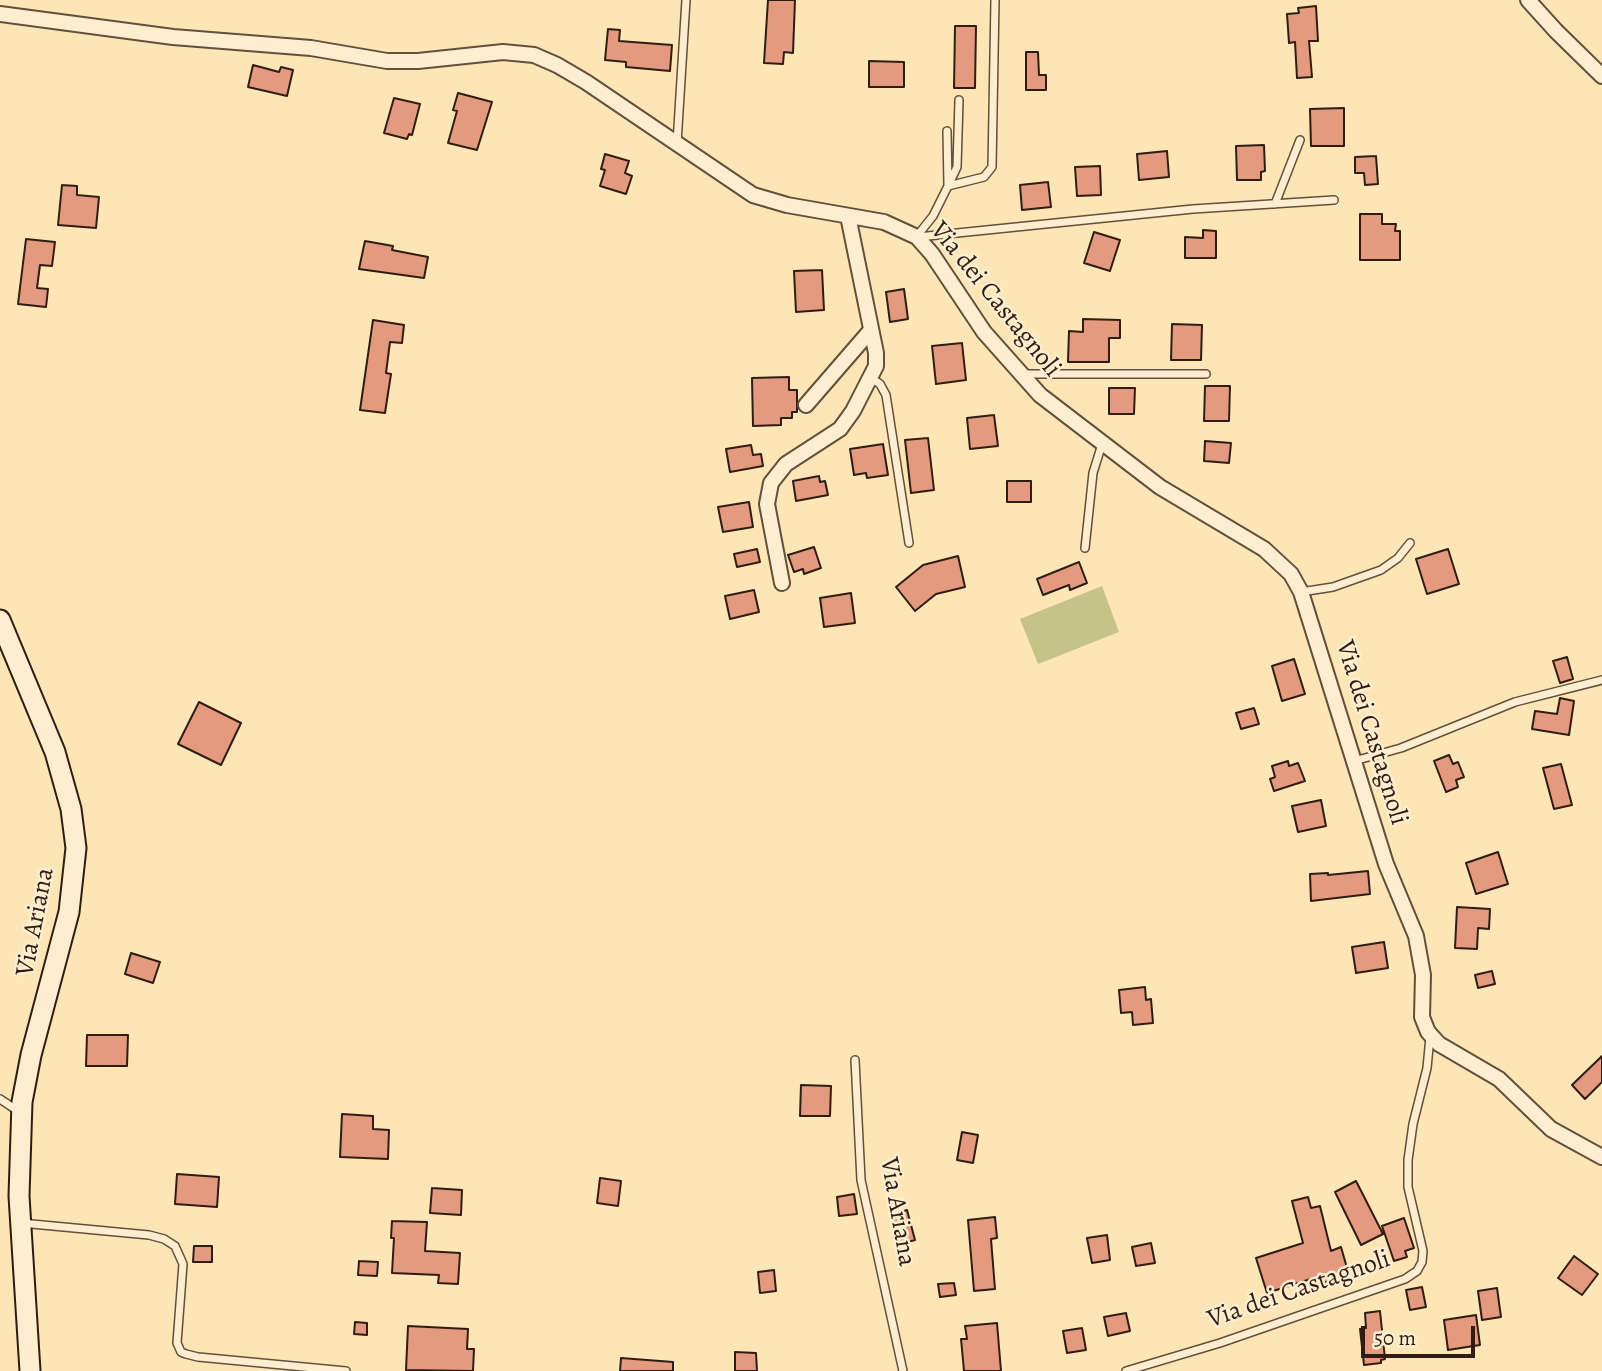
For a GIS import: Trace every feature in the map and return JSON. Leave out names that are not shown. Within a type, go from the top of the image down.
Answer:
[{"type":"main road","name":"Via Ariana","points":[[0,620],[55,752],[71,808],[76,848],[71,902],[28,1067],[21,1113],[20,1223],[30,1371]]},
{"type":"street","points":[[1528,0],[1602,76]]},
{"type":"street","name":"Via dei Castagnoli","points":[[0,14],[173,37],[312,48],[387,61],[418,61],[496,52],[525,54],[550,62],[577,76],[733,183],[760,198],[891,224],[917,237],[930,250],[975,320],[1020,374],[1048,402],[1172,496],[1270,553],[1287,569],[1301,592],[1386,864],[1416,936],[1423,975],[1422,1017],[1430,1037]]},
{"type":"street","points":[[782,583],[767,504],[771,482],[786,464],[840,429],[851,415],[871,378],[876,361],[848,216]]},
{"type":"street","points":[[806,405],[871,330]]},
{"type":"street","points":[[1430,1037],[1499,1079],[1551,1129],[1602,1157]]},
{"type":"lane","points":[[677,144],[686,0]]},
{"type":"lane","points":[[948,186],[984,177],[992,167],[995,0]]},
{"type":"lane","points":[[917,237],[933,216],[957,167],[960,100]]},
{"type":"lane","points":[[947,131],[948,186]]},
{"type":"lane","points":[[1275,204],[1300,140]]},
{"type":"lane","points":[[917,237],[1127,215],[1334,200]]},
{"type":"lane","points":[[1020,374],[1206,374]]},
{"type":"lane","points":[[871,378],[880,384],[886,395],[909,543]]},
{"type":"lane","points":[[1085,548],[1093,473],[1102,444]]},
{"type":"lane","points":[[1301,592],[1333,587],[1381,569],[1398,558],[1410,543]]},
{"type":"lane","points":[[1354,761],[1401,748],[1515,702],[1602,680]]},
{"type":"lane","name":"Via dei Castagnoli","points":[[1126,1371],[1220,1343],[1405,1279],[1417,1272],[1423,1251],[1410,1195],[1408,1160],[1413,1124],[1427,1068],[1430,1037]]},
{"type":"lane","name":"Via Ariana","points":[[855,1060],[862,1187],[903,1371]]},
{"type":"lane","points":[[0,1099],[21,1113]]},
{"type":"lane","points":[[20,1223],[149,1235],[164,1239],[175,1246],[182,1258],[177,1336],[181,1352],[198,1357],[346,1371]]},
{"type":"shaded area","points":[[1102,586],[1119,632],[1038,664],[1020,619]]},
{"type":"building","points":[[768,0],[795,0],[793,53],[784,52],[783,64],[764,63]]},
{"type":"building","points":[[1316,6],[1318,41],[1309,41],[1312,77],[1297,78],[1295,42],[1289,43],[1287,14],[1299,13],[1298,8]]},
{"type":"building","points":[[955,26],[976,26],[975,88],[954,88]]},
{"type":"building","points":[[608,29],[620,30],[619,41],[672,45],[670,71],[626,67],[626,62],[605,60]]},
{"type":"building","points":[[1026,52],[1038,52],[1039,75],[1046,75],[1046,90],[1026,90]]},
{"type":"building","points":[[869,61],[904,62],[904,87],[869,87]]},
{"type":"building","points":[[253,65],[279,72],[281,67],[293,70],[287,96],[248,87]]},
{"type":"building","points":[[458,93],[492,102],[477,150],[448,143],[457,111],[453,110]]},
{"type":"building","points":[[394,98],[420,104],[412,135],[409,134],[407,139],[384,133]]},
{"type":"building","points":[[1344,108],[1344,146],[1311,146],[1310,109]]},
{"type":"building","points":[[1264,145],[1265,171],[1261,172],[1261,180],[1237,180],[1236,146]]},
{"type":"building","points":[[1167,151],[1169,177],[1139,180],[1137,154]]},
{"type":"building","points":[[605,154],[629,161],[625,173],[632,176],[626,194],[600,186],[605,170],[601,169]]},
{"type":"building","points":[[1376,156],[1378,184],[1365,185],[1364,173],[1355,173],[1355,157]]},
{"type":"building","points":[[1100,166],[1101,195],[1077,196],[1075,167]]},
{"type":"building","points":[[1048,182],[1051,207],[1022,210],[1020,185]]},
{"type":"building","points":[[62,185],[77,186],[77,195],[99,197],[96,228],[58,225]]},
{"type":"building","points":[[1360,214],[1382,214],[1382,224],[1396,224],[1395,231],[1400,231],[1400,260],[1360,260]]},
{"type":"building","points":[[1203,230],[1216,231],[1216,258],[1185,258],[1185,237],[1203,238]]},
{"type":"building","points":[[1094,232],[1120,240],[1110,271],[1084,263]]},
{"type":"building","points":[[26,239],[55,242],[52,266],[40,265],[37,288],[48,289],[46,307],[18,304]]},
{"type":"building","points":[[365,241],[428,257],[424,278],[359,269]]},
{"type":"building","points":[[822,270],[824,310],[796,312],[794,271]]},
{"type":"building","points":[[904,289],[908,319],[890,322],[886,292]]},
{"type":"building","points":[[1083,319],[1120,320],[1120,338],[1109,338],[1109,362],[1068,362],[1069,331],[1083,332]]},
{"type":"building","points":[[373,320],[404,325],[402,343],[390,342],[386,373],[391,374],[385,413],[360,410]]},
{"type":"building","points":[[1172,324],[1202,325],[1201,360],[1171,360]]},
{"type":"building","points":[[962,343],[966,380],[936,384],[932,346]]},
{"type":"building","points":[[789,377],[789,390],[797,390],[797,412],[792,412],[792,418],[781,418],[781,425],[753,426],[752,378]]},
{"type":"building","points":[[1205,386],[1230,386],[1229,421],[1204,421]]},
{"type":"building","points":[[1109,388],[1135,388],[1134,414],[1109,414]]},
{"type":"building","points":[[994,415],[998,446],[970,449],[967,418]]},
{"type":"building","points":[[928,438],[934,490],[911,493],[905,440]]},
{"type":"building","points":[[1205,441],[1231,443],[1229,463],[1204,461]]},
{"type":"building","points":[[883,444],[888,475],[867,478],[866,473],[854,475],[850,449]]},
{"type":"building","points":[[751,445],[753,455],[761,454],[763,466],[730,472],[726,449]]},
{"type":"building","points":[[819,476],[820,482],[825,481],[828,495],[796,501],[793,481]]},
{"type":"building","points":[[1007,481],[1031,481],[1031,502],[1007,502]]},
{"type":"building","points":[[749,502],[753,527],[723,532],[718,507]]},
{"type":"building","points":[[814,547],[821,568],[804,574],[803,569],[794,572],[788,555]]},
{"type":"building","points":[[757,549],[760,562],[737,567],[734,554]]},
{"type":"building","points":[[1448,549],[1459,584],[1427,594],[1416,559]]},
{"type":"building","points":[[958,556],[965,587],[936,594],[915,611],[896,587],[923,565]]},
{"type":"building","points":[[1079,562],[1087,583],[1070,590],[1069,585],[1043,595],[1037,579]]},
{"type":"building","points":[[754,590],[759,612],[730,619],[725,596]]},
{"type":"building","points":[[851,593],[855,623],[824,627],[820,598]]},
{"type":"building","points":[[1567,657],[1573,679],[1560,683],[1553,661]]},
{"type":"building","points":[[1294,659],[1305,694],[1282,701],[1272,666]]},
{"type":"building","points":[[1560,698],[1574,701],[1569,735],[1532,729],[1535,711],[1557,714]]},
{"type":"building","points":[[199,702],[241,723],[221,765],[178,744]]},
{"type":"building","points":[[1254,708],[1259,724],[1241,729],[1236,713]]},
{"type":"building","points":[[1449,755],[1453,764],[1458,762],[1464,777],[1456,780],[1458,787],[1446,792],[1434,761]]},
{"type":"building","points":[[1288,761],[1289,766],[1298,763],[1305,781],[1274,791],[1270,779],[1275,777],[1272,766]]},
{"type":"building","points":[[1561,764],[1572,805],[1554,809],[1543,768]]},
{"type":"building","points":[[1321,800],[1326,826],[1298,832],[1292,806]]},
{"type":"building","points":[[1498,852],[1508,884],[1476,894],[1466,863]]},
{"type":"building","points":[[1368,871],[1370,894],[1311,901],[1310,874]]},
{"type":"building","points":[[1457,907],[1490,909],[1489,929],[1478,928],[1477,949],[1455,948]]},
{"type":"building","points":[[1384,942],[1388,968],[1356,973],[1352,947]]},
{"type":"building","points":[[131,953],[160,962],[153,983],[125,974]]},
{"type":"building","points":[[1492,971],[1495,984],[1478,988],[1475,975]]},
{"type":"building","points":[[1145,987],[1146,1000],[1151,999],[1153,1023],[1133,1025],[1132,1012],[1121,1013],[1119,990]]},
{"type":"building","points":[[87,1035],[128,1035],[127,1066],[86,1066]]},
{"type":"building","points":[[1602,1056],[1602,1082],[1585,1099],[1572,1085]]},
{"type":"building","points":[[801,1085],[831,1086],[830,1116],[800,1116]]},
{"type":"building","points":[[342,1114],[373,1116],[373,1129],[389,1130],[388,1159],[340,1157]]},
{"type":"building","points":[[962,1132],[978,1135],[973,1163],[957,1160]]},
{"type":"building","points":[[177,1174],[219,1177],[217,1207],[175,1204]]},
{"type":"building","points":[[600,1178],[621,1181],[618,1206],[597,1203]]},
{"type":"building","points":[[1356,1181],[1383,1234],[1361,1245],[1335,1192]]},
{"type":"building","points":[[432,1188],[462,1190],[461,1215],[430,1213]]},
{"type":"building","points":[[854,1194],[857,1214],[839,1216],[837,1197]]},
{"type":"building","points":[[1308,1197],[1311,1208],[1320,1206],[1331,1251],[1341,1247],[1349,1275],[1316,1285],[1314,1278],[1267,1293],[1256,1258],[1303,1243],[1292,1201]]},
{"type":"building","points":[[907,1210],[915,1240],[900,1244],[892,1215]]},
{"type":"building","points":[[995,1217],[997,1238],[991,1239],[995,1289],[974,1291],[968,1220]]},
{"type":"building","points":[[1404,1218],[1414,1248],[1405,1251],[1407,1257],[1394,1261],[1382,1226]]},
{"type":"building","points":[[392,1221],[427,1222],[425,1251],[460,1253],[458,1284],[438,1283],[439,1275],[392,1273]]},
{"type":"building","points":[[1107,1235],[1110,1260],[1092,1263],[1087,1238]]},
{"type":"building","points":[[1151,1243],[1155,1263],[1136,1266],[1132,1247]]},
{"type":"building","points":[[194,1246],[212,1246],[212,1262],[193,1262]]},
{"type":"building","points":[[1574,1256],[1598,1274],[1582,1295],[1558,1278]]},
{"type":"building","points":[[359,1261],[378,1262],[377,1276],[358,1275]]},
{"type":"building","points":[[774,1270],[776,1291],[760,1293],[758,1272]]},
{"type":"building","points":[[954,1283],[956,1295],[940,1297],[938,1284]]},
{"type":"building","points":[[1422,1287],[1426,1307],[1410,1310],[1406,1290]]},
{"type":"building","points":[[1497,1288],[1501,1317],[1482,1320],[1478,1291]]},
{"type":"building","points":[[1380,1311],[1385,1359],[1381,1360],[1381,1363],[1364,1365],[1360,1329],[1366,1328],[1365,1313]]},
{"type":"building","points":[[1126,1313],[1130,1331],[1108,1336],[1104,1317]]},
{"type":"building","points":[[1476,1315],[1480,1345],[1448,1350],[1444,1320]]},
{"type":"building","points":[[355,1322],[367,1323],[367,1335],[354,1334]]},
{"type":"building","points":[[997,1323],[1001,1371],[964,1371],[961,1339],[967,1339],[965,1326]]},
{"type":"building","points":[[408,1326],[468,1329],[467,1349],[474,1349],[473,1371],[406,1370]]},
{"type":"building","points":[[1082,1328],[1086,1350],[1067,1353],[1063,1331]]},
{"type":"building","points":[[735,1352],[756,1353],[757,1371],[735,1371]]},
{"type":"building","points":[[621,1358],[673,1362],[673,1371],[620,1371]]}]
